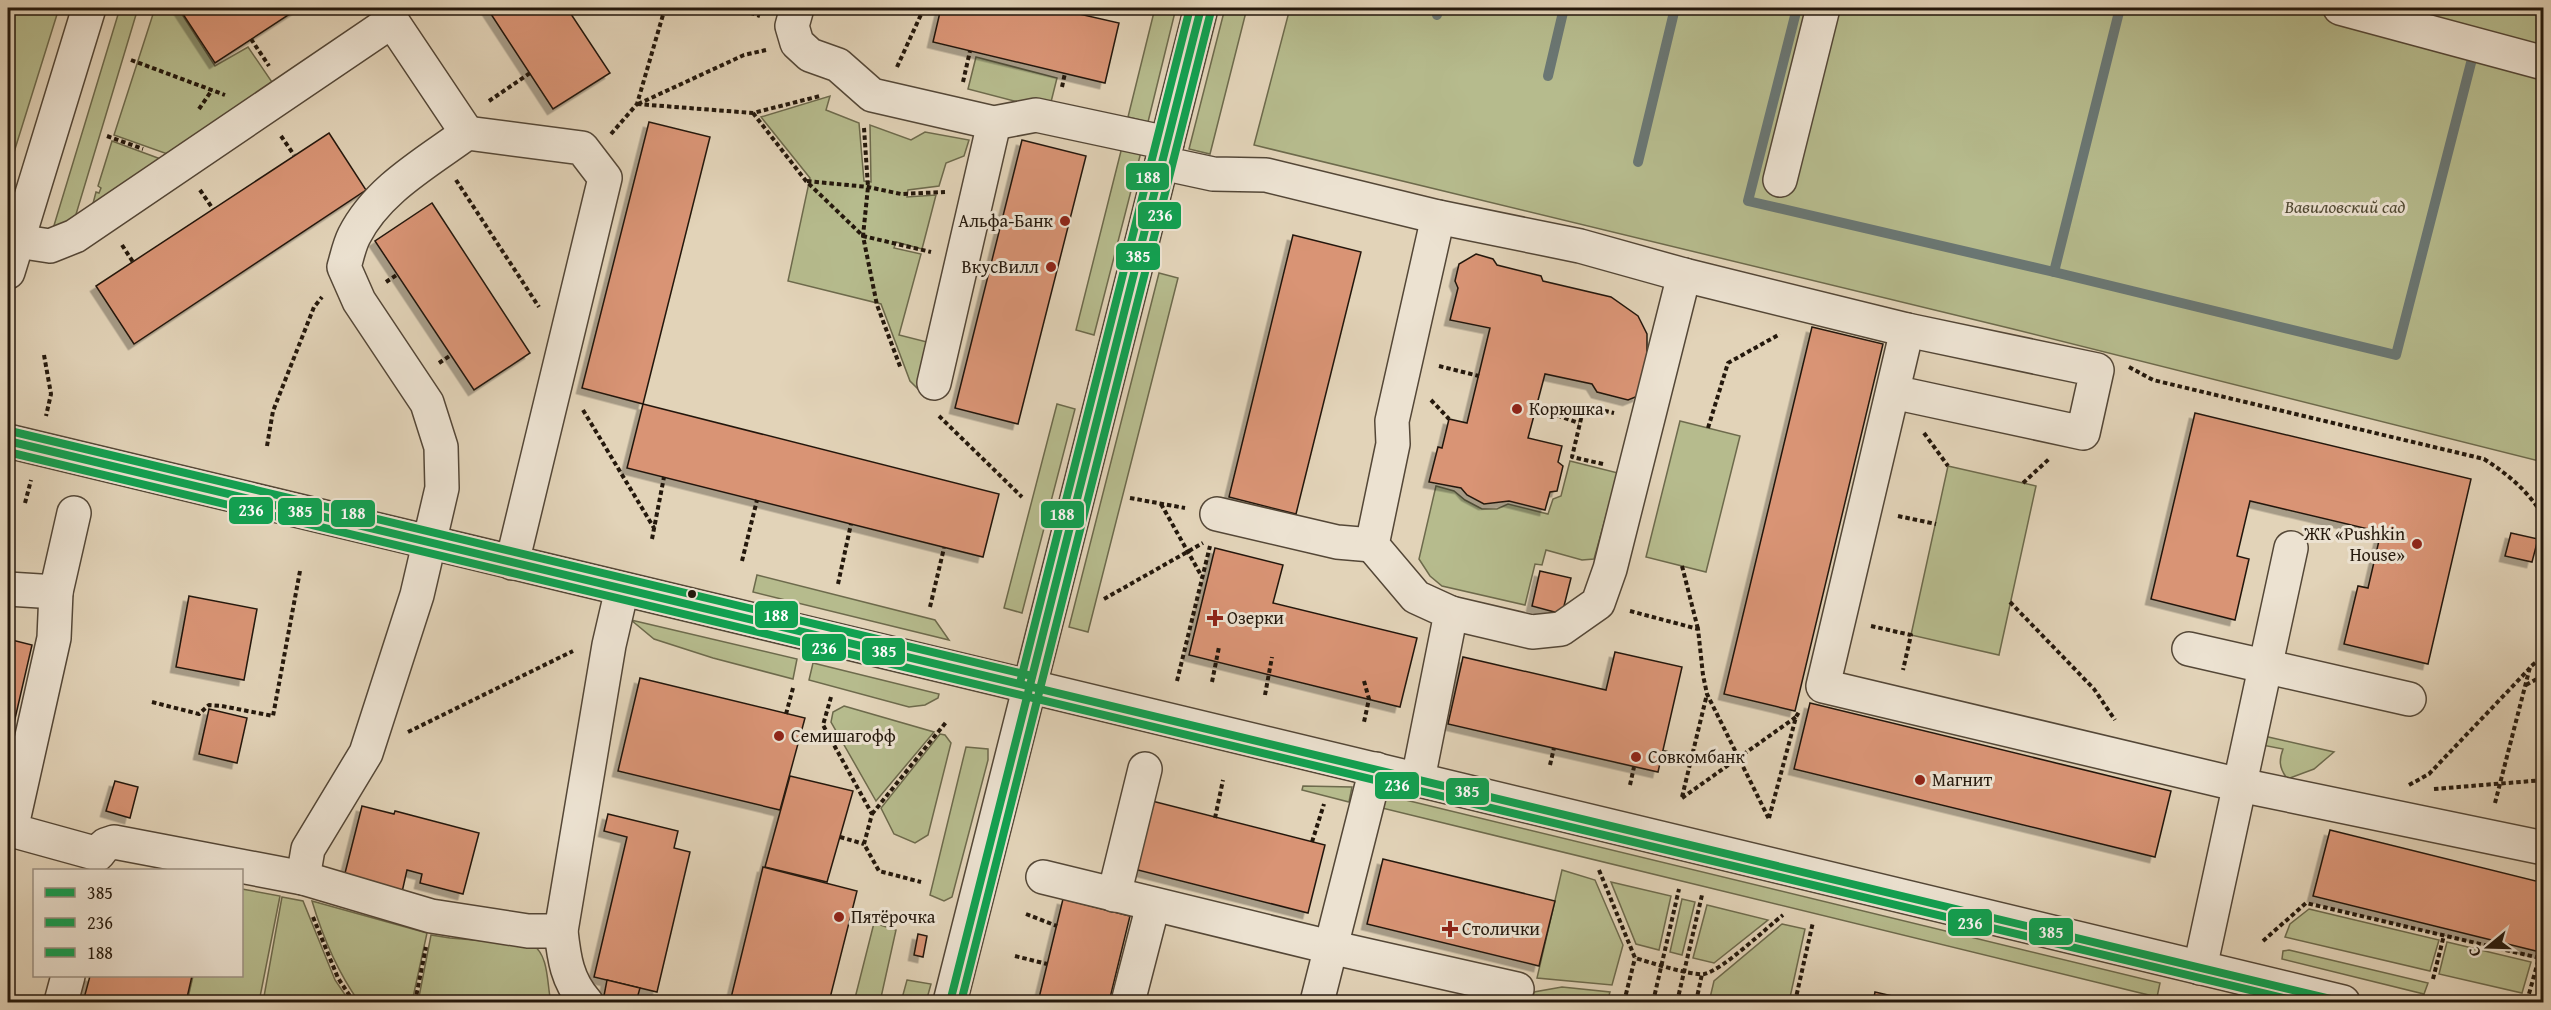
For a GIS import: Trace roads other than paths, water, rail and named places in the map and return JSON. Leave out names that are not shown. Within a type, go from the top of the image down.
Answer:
[{"type":"street","points":[[8,272],[89,8]]},
{"type":"street","points":[[797,8],[792,26],[797,43],[810,55],[838,65],[877,96],[994,123],[1036,115],[1165,153],[1213,174],[1266,175],[1438,217],[1580,246],[1684,275],[1907,330],[2097,370],[2083,433],[1893,392]]},
{"type":"street","points":[[950,1002],[1201,8]]},
{"type":"street","points":[[1780,180],[1823,8]]},
{"type":"street","points":[[2340,8],[2544,63]]},
{"type":"street","points":[[17,241],[50,246],[75,236],[392,21],[463,127],[582,148],[605,178],[512,563]]},
{"type":"street","points":[[934,398],[994,123]]},
{"type":"street","points":[[303,878],[308,849],[366,753],[417,595],[442,488],[441,447],[427,403],[359,301],[344,267],[353,237],[371,209],[397,183],[438,154],[463,127]]},
{"type":"street","points":[[1371,545],[1393,444],[1392,421],[1438,217]]},
{"type":"street","points":[[1216,514],[1337,542],[1371,545],[1416,597],[1451,613],[1532,632],[1561,628],[1598,603],[1610,569],[1684,275]]},
{"type":"street","points":[[1907,330],[1823,686],[2240,785],[2544,848]]},
{"type":"street","points":[[8,441],[2200,968],[2247,991],[2343,1002]]},
{"type":"street","points":[[74,513],[56,592],[54,638],[11,830],[96,862],[105,845],[114,842],[303,878],[432,916],[528,931],[561,931]]},
{"type":"street","points":[[2200,968],[2291,548]]},
{"type":"street","points":[[8,589],[56,592]]},
{"type":"street","points":[[586,1002],[578,994],[568,975],[561,931],[609,645],[622,589]]},
{"type":"street","points":[[1418,779],[1451,613]]},
{"type":"street","points":[[2189,649],[2409,699]]},
{"type":"street","points":[[1114,895],[1145,769]]},
{"type":"street","points":[[1317,1002],[1376,769]]},
{"type":"street","points":[[1043,877],[1330,947],[1517,989]]},
{"type":"street","points":[[1128,1002],[1153,905]]},
{"type":"street","points":[[61,1002],[67,977]]},
{"type":"waterway","points":[[1437,15],[1439,8]]},
{"type":"waterway","points":[[1548,76],[1564,8]]},
{"type":"waterway","points":[[1638,162],[1675,8]]},
{"type":"waterway","points":[[1797,8],[1748,201],[2396,355],[2473,55]]},
{"type":"waterway","points":[[2054,272],[2120,8]]},
{"type":"place","name":"Альфа-Банк","points":[[1065,221]]},
{"type":"place","name":"ВкусВилл","points":[[1051,267]]},
{"type":"place","name":"Корюшка","points":[[1517,409]]},
{"type":"place","name":"ЖК «Pushkin House»","points":[[2417,544]]},
{"type":"place","name":"Озерки","points":[[1215,618]]},
{"type":"place","name":"Семишагофф","points":[[779,736]]},
{"type":"place","name":"Совкомбанк","points":[[1636,757]]},
{"type":"place","name":"Магнит","points":[[1920,780]]},
{"type":"place","name":"Пятёрочка","points":[[839,917]]},
{"type":"place","name":"Столички","points":[[1450,929]]},
{"type":"park label","name":"Вавиловский сад","points":[[2345,207]]}]
